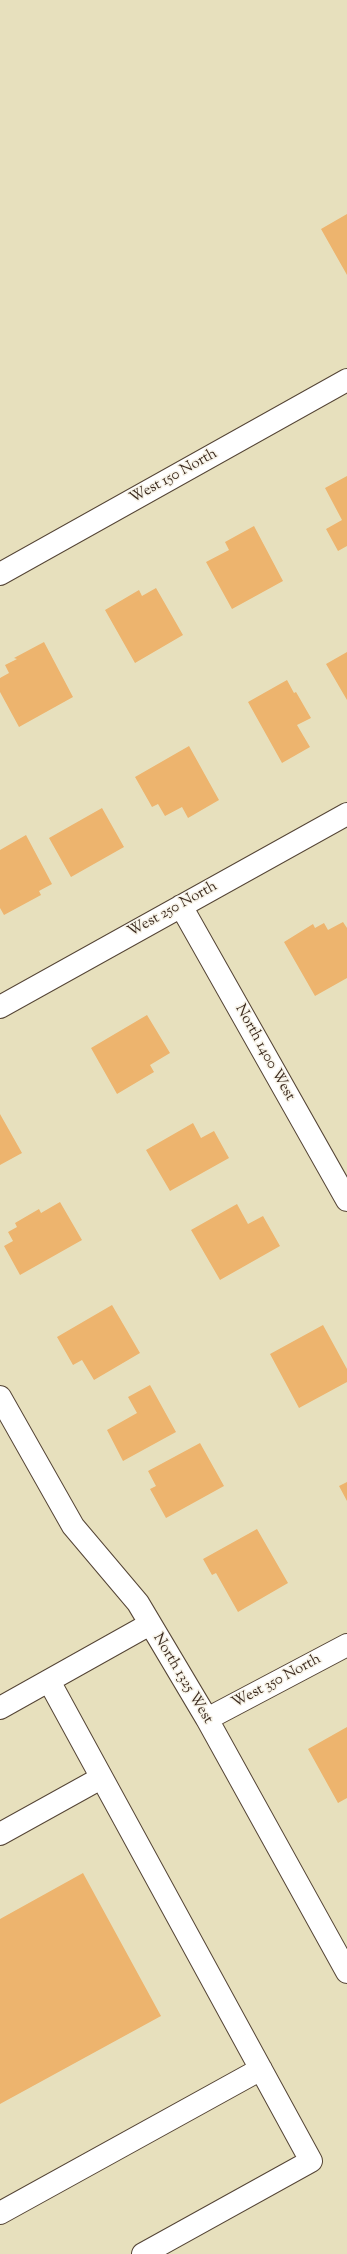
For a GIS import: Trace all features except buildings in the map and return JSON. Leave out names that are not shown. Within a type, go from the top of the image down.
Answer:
[{"type":"street","name":"West 150 North","points":[[0,574],[347,380]]},
{"type":"street","name":"West 250 North","points":[[0,1007],[347,814]]},
{"type":"street","name":"North 1400 West","points":[[181,906],[347,1200]]},
{"type":"street","name":"North 1325 West","points":[[2,1406],[73,1526],[138,1603],[207,1719],[347,1972]]},
{"type":"street","points":[[0,1708],[150,1624]]},
{"type":"street","name":"West 350 North","points":[[207,1719],[347,1645]]},
{"type":"street","points":[[49,1681],[311,2161],[143,2254]]},
{"type":"street","points":[[0,1834],[101,1778]]},
{"type":"street","points":[[0,2213],[261,2069]]}]
